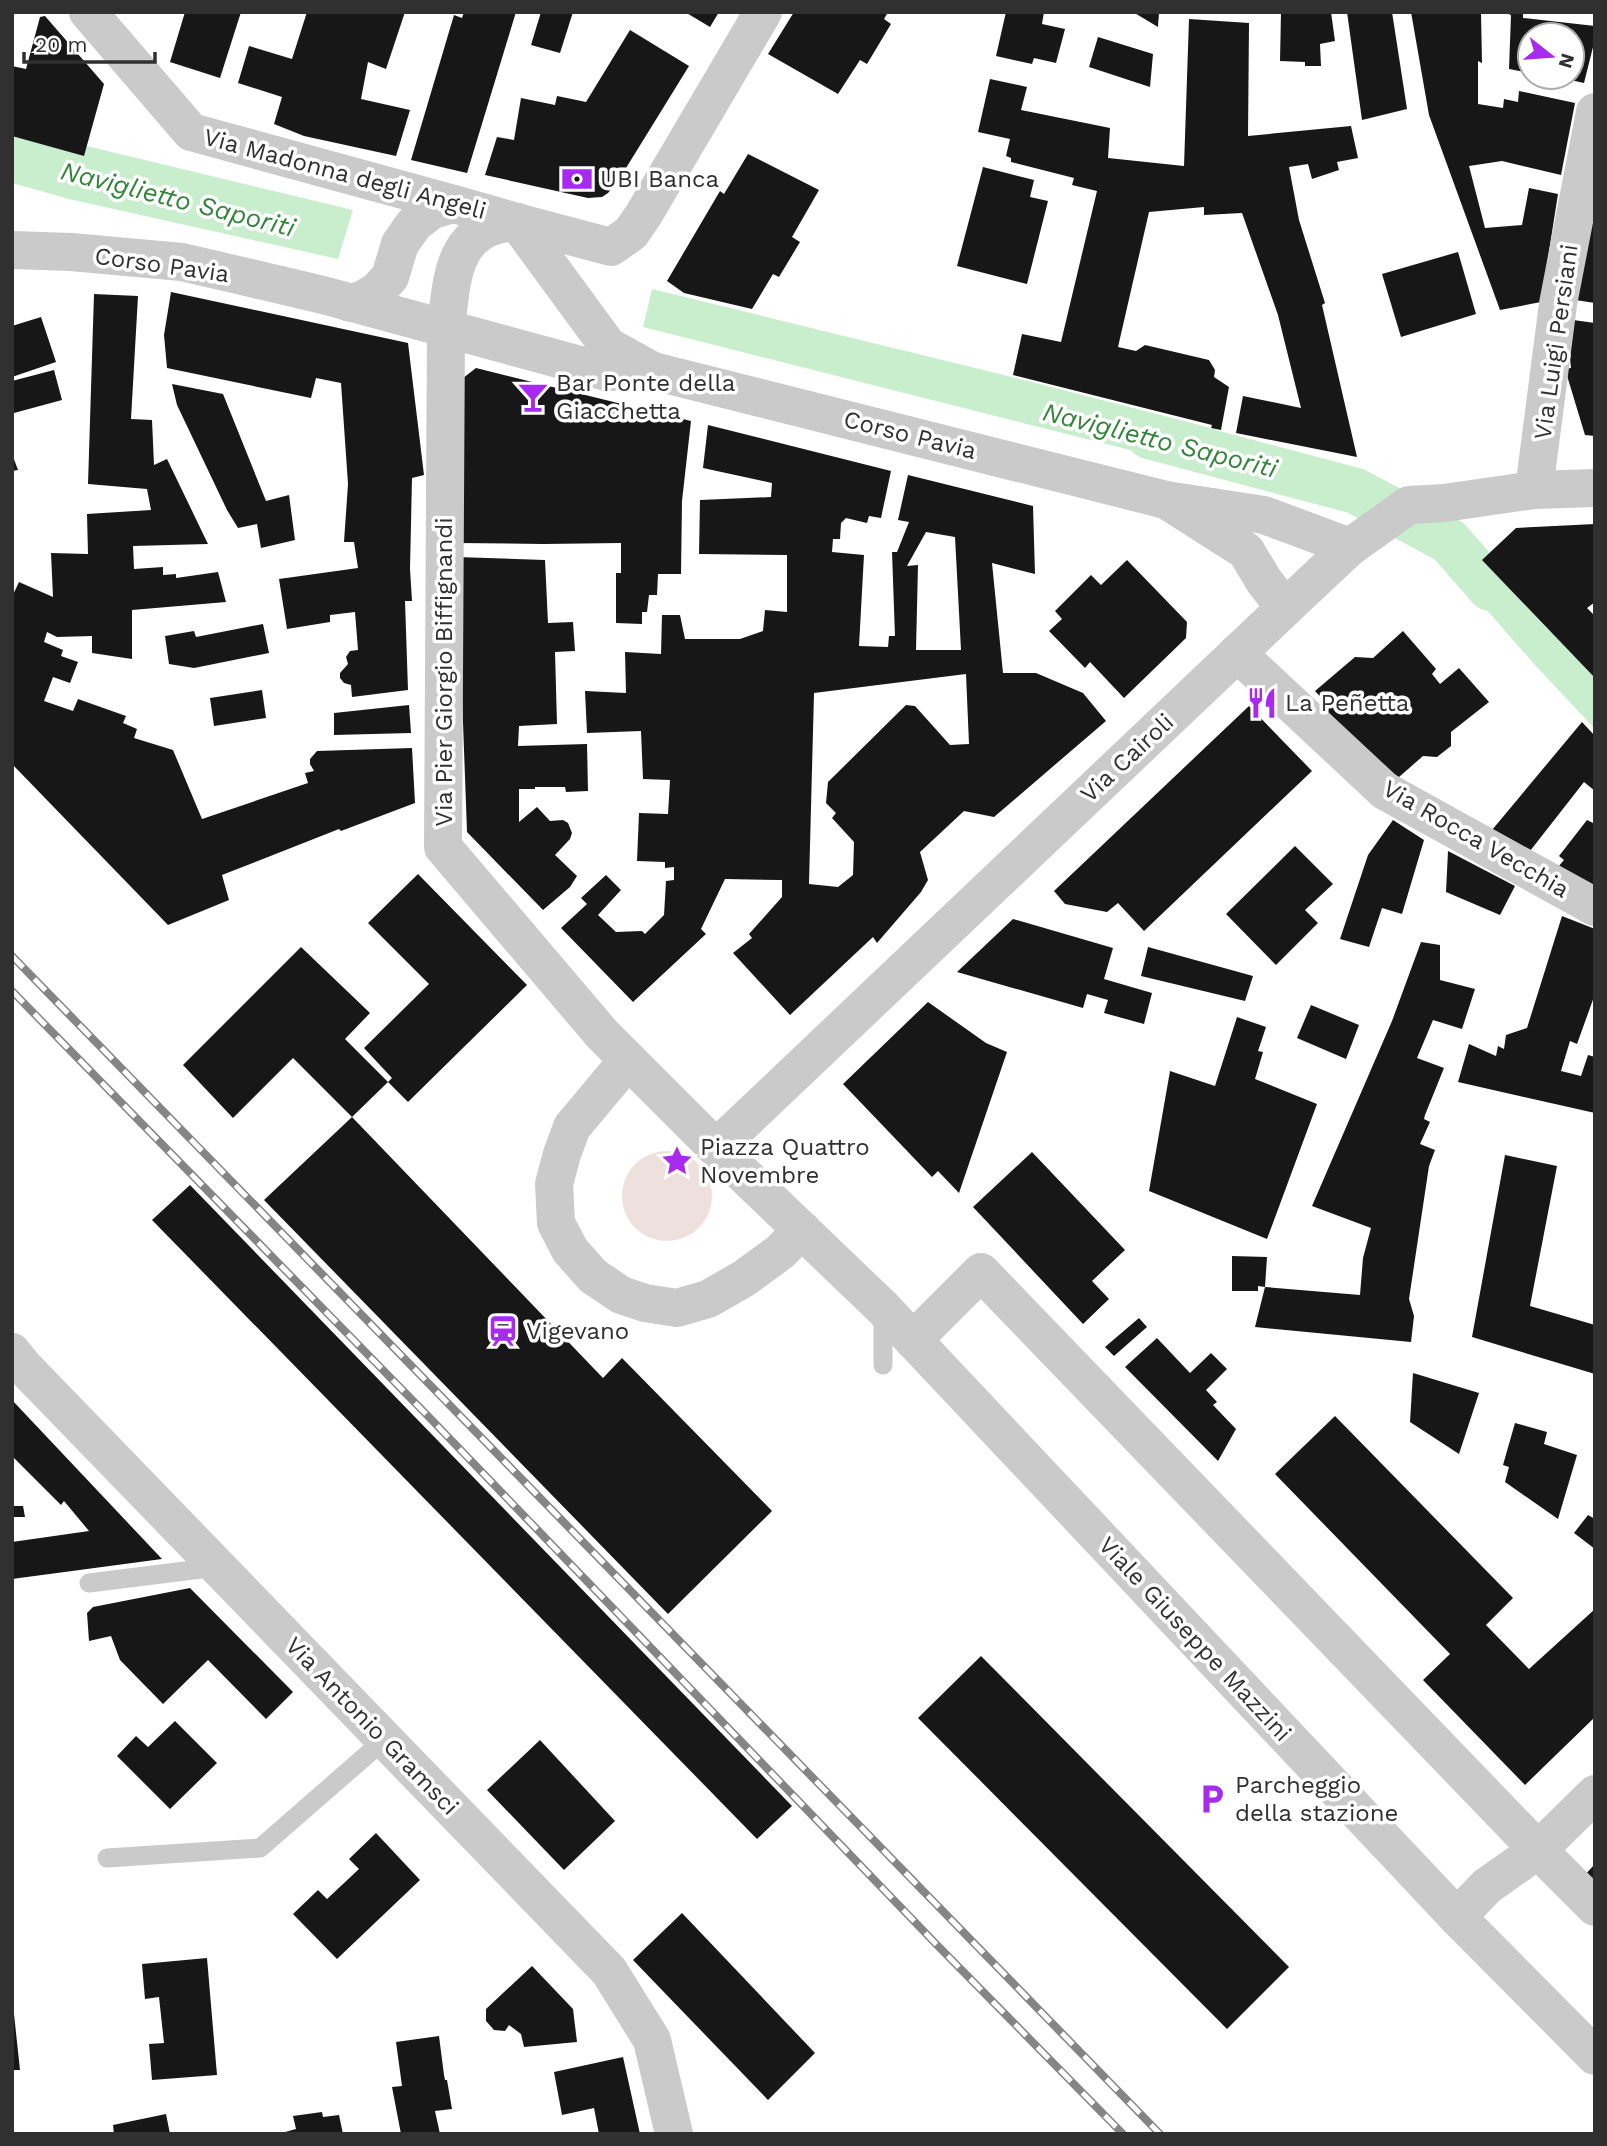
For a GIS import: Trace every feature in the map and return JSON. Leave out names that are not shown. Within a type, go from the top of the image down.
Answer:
[{"type":"street","name":"Via Madonna degli Angeli","points":[[88,12],[191,132],[611,247],[631,233],[644,214],[763,12]]},
{"type":"street","name":"Via Luigi Persiani","points":[[1534,490],[1558,304],[1595,112]]},
{"type":"street","points":[[350,303],[362,300],[377,291],[390,277],[400,244],[414,224],[432,210],[454,204]]},
{"type":"street","points":[[446,329],[453,270],[462,250],[478,233],[499,223],[517,222]]},
{"type":"street","name":"Corso Pavia","points":[[517,222],[608,346],[653,371],[1166,500],[1264,514],[1350,547]]},
{"type":"street","name":"Corso Pavia","points":[[12,250],[71,252],[181,262],[350,303],[606,372],[653,371]]},
{"type":"street","points":[[533,353],[552,343],[568,329],[581,309]]},
{"type":"street","name":"Via Pier Giorgio Biffignandi","points":[[446,329],[443,847],[602,1034],[716,1148]]},
{"type":"street","name":"Via Cairoli","points":[[716,1148],[1350,547],[1397,513],[1534,490],[1595,488]]},
{"type":"street","name":"Corso Pavia","points":[[1166,500],[1246,551],[1264,582],[1285,608]]},
{"type":"street","name":"Via Rocca Vecchia","points":[[1237,653],[1385,791],[1595,907]]},
{"type":"street","points":[[628,1060],[572,1127],[554,1184],[556,1223],[569,1250],[593,1276],[621,1295],[645,1303],[677,1308],[708,1299],[743,1279],[780,1252],[802,1230]]},
{"type":"street","name":"Viale Giuseppe Mazzini","points":[[716,1148],[883,1308],[1457,1917],[1595,2056]]},
{"type":"street","points":[[913,1340],[981,1272],[1595,1907]]},
{"type":"street","name":"Via Antonio Gramsci","points":[[16,1363],[218,1566],[609,1971],[652,2040],[674,2134]]},
{"type":"street","points":[[1457,1917],[1487,1886],[1538,1850],[1595,1794]]},
{"type":"lane","points":[[883,1308],[883,1365]]},
{"type":"lane","points":[[89,1583],[218,1566]]},
{"type":"lane","points":[[107,1858],[260,1848],[384,1740]]},
{"type":"shaded area","points":[[667,1151],[684,1154],[699,1164],[709,1179],[712,1196],[709,1213],[699,1228],[684,1238],[667,1241],[650,1238],[635,1228],[625,1213],[622,1196],[625,1179],[635,1164],[650,1154]]},
{"type":"water","points":[[12,128],[353,210],[338,259],[69,199],[12,183]]},
{"type":"water","points":[[652,289],[1211,428],[1212,442],[1205,469],[643,327]]},
{"type":"water","points":[[1238,448],[1372,479],[1343,500],[1237,478]]},
{"type":"water","points":[[1461,533],[1508,587],[1595,678],[1595,729],[1435,551]]},
{"type":"building","points":[[185,12],[241,12],[220,78],[170,62]]},
{"type":"building","points":[[307,12],[405,12],[386,69],[368,62],[361,99],[410,110],[396,156],[304,136],[274,124],[282,97],[238,83],[249,46],[292,59]]},
{"type":"building","points":[[464,12],[516,12],[467,173],[411,160],[454,15],[462,18]]},
{"type":"building","points":[[541,12],[573,12],[560,53],[531,45]]},
{"type":"building","points":[[685,12],[719,12],[710,27]]},
{"type":"building","points":[[794,12],[888,12],[884,19],[891,24],[867,64],[860,60],[838,94],[768,54]]},
{"type":"building","points":[[1006,12],[1044,12],[1042,24],[1065,29],[1056,63],[1034,58],[1032,64],[996,56]]},
{"type":"building","points":[[1133,12],[1159,12],[1158,27]]},
{"type":"building","points":[[1281,12],[1331,12],[1335,41],[1320,44],[1321,66],[1280,61]]},
{"type":"building","points":[[1347,12],[1392,12],[1407,109],[1362,120]]},
{"type":"building","points":[[1411,12],[1481,12],[1482,63],[1478,61],[1478,104],[1503,108],[1504,99],[1518,102],[1519,91],[1575,103],[1561,175],[1502,161],[1469,166],[1485,228],[1522,225],[1529,188],[1558,194],[1541,302],[1500,310],[1429,115]]},
{"type":"building","points":[[1503,12],[1523,12],[1523,18],[1550,21],[1516,21],[1516,70],[1509,69],[1511,15]]},
{"type":"building","points":[[45,16],[104,84],[84,156],[12,136],[12,66],[26,69],[40,17]]},
{"type":"building","points":[[1189,19],[1249,23],[1248,136],[1351,126],[1358,158],[1337,162],[1339,170],[1312,179],[1308,164],[1289,167],[1299,220],[1325,303],[1322,305],[1357,457],[1236,433],[1243,396],[1301,408],[1278,315],[1242,213],[1204,215],[1204,207],[1149,212],[1118,347],[1136,351],[1145,345],[1209,360],[1215,370],[1214,377],[1229,387],[1221,430],[1211,428],[1212,425],[1013,375],[1022,334],[1061,342],[1097,191],[1072,185],[1074,178],[1011,162],[1011,158],[1006,156],[1010,139],[978,132],[990,79],[1027,87],[1021,110],[1110,128],[1108,158],[1184,166]]},
{"type":"building","points":[[1586,25],[1595,26],[1595,39],[1586,75]]},
{"type":"building","points":[[630,30],[689,66],[608,193],[602,197],[588,198],[485,175],[497,137],[514,140],[521,98],[555,105],[557,96],[586,102]]},
{"type":"building","points":[[1098,37],[1153,54],[1150,87],[1089,67]]},
{"type":"building","points":[[748,154],[819,190],[792,237],[800,242],[779,277],[773,274],[752,309],[684,293],[667,281],[720,191],[724,194]]},
{"type":"building","points":[[983,167],[1034,180],[1030,197],[1048,201],[1027,284],[957,266]]},
{"type":"building","points":[[1595,197],[1595,303],[1569,299]]},
{"type":"building","points":[[1458,252],[1476,314],[1401,337],[1382,274]]},
{"type":"building","points":[[171,292],[408,343],[424,475],[412,478],[412,601],[405,601],[408,690],[352,697],[351,685],[344,683],[340,673],[348,664],[346,657],[350,651],[358,650],[355,612],[330,615],[330,622],[287,629],[279,579],[358,568],[354,542],[344,542],[348,484],[341,383],[316,378],[311,398],[167,368],[164,335]]},
{"type":"building","points":[[94,294],[138,296],[131,419],[152,420],[154,465],[167,459],[208,544],[133,546],[134,569],[163,567],[163,575],[176,574],[176,578],[218,572],[226,602],[132,610],[132,659],[92,653],[92,636],[57,637],[47,632],[44,642],[63,650],[61,656],[78,662],[70,683],[53,677],[44,701],[73,711],[78,699],[126,716],[123,723],[137,729],[134,738],[173,750],[202,819],[308,783],[305,773],[314,771],[310,759],[317,751],[412,748],[415,803],[341,831],[339,829],[222,875],[229,900],[168,925],[12,764],[12,597],[19,582],[53,597],[51,553],[88,554],[87,514],[151,510],[147,489],[88,484]]},
{"type":"building","points":[[41,317],[56,362],[12,377],[12,326]]},
{"type":"building","points":[[1566,319],[1595,323],[1595,436],[1585,435],[1565,369],[1571,368]]},
{"type":"building","points":[[476,368],[691,421],[682,501],[681,574],[658,574],[657,595],[649,595],[647,612],[642,612],[642,624],[616,623],[616,573],[621,573],[621,543],[457,543],[454,385]]},
{"type":"building","points":[[54,370],[62,400],[14,413],[12,381]]},
{"type":"building","points":[[172,384],[223,394],[266,501],[289,495],[295,540],[261,548],[257,524],[238,528],[177,405]]},
{"type":"building","points":[[708,425],[891,471],[881,518],[869,516],[867,523],[846,518],[841,523],[840,539],[833,539],[832,552],[864,555],[859,646],[888,647],[889,636],[895,636],[892,552],[897,552],[909,522],[898,520],[908,475],[1033,506],[1035,574],[992,563],[1003,673],[1036,673],[1083,693],[1106,721],[994,817],[964,811],[920,852],[928,880],[921,892],[877,943],[873,937],[790,1015],[733,953],[752,938],[749,934],[782,897],[782,880],[725,879],[701,929],[706,934],[633,1002],[561,928],[587,904],[581,898],[606,875],[621,890],[598,915],[616,932],[642,931],[645,934],[664,915],[666,881],[674,880],[674,867],[665,868],[665,862],[637,861],[639,813],[668,814],[670,780],[643,779],[641,731],[587,733],[585,691],[626,693],[625,652],[661,654],[662,615],[680,615],[685,639],[740,639],[763,631],[765,610],[787,612],[787,555],[699,554],[700,500],[771,497],[772,483],[703,468]],"holes":[[[926,532],[955,537],[961,650],[916,650],[918,565],[907,566]],[[966,674],[969,744],[950,745],[915,706],[906,705],[828,782],[826,803],[836,813],[832,818],[854,842],[853,875],[838,887],[809,884],[814,693]]]},
{"type":"building","points":[[12,454],[18,470],[12,471]]},
{"type":"building","points":[[1595,524],[1595,602],[1587,608],[1595,616],[1595,678],[1482,560],[1516,528]]},
{"type":"building","points":[[457,557],[545,560],[548,623],[573,622],[575,651],[555,652],[557,724],[519,726],[518,746],[587,744],[588,791],[566,792],[565,787],[519,789],[519,822],[537,807],[550,821],[563,820],[568,823],[572,833],[555,855],[577,876],[570,887],[543,910],[467,832]]},
{"type":"building","points":[[1127,560],[1187,622],[1186,638],[1124,698],[1090,662],[1085,668],[1049,631],[1062,619],[1055,611],[1091,575],[1101,585]]},
{"type":"building","points":[[263,624],[269,653],[194,668],[169,664],[165,636],[194,631],[196,637]]},
{"type":"building","points":[[1403,631],[1436,669],[1432,674],[1440,684],[1459,668],[1489,702],[1451,732],[1451,746],[1437,757],[1423,756],[1399,777],[1370,759],[1322,706],[1326,703],[1315,691],[1355,657],[1373,658]]},
{"type":"building","points":[[262,690],[266,718],[214,726],[210,698]]},
{"type":"building","points":[[409,705],[411,733],[334,735],[334,713]]},
{"type":"building","points":[[1249,706],[1312,771],[1144,931],[1118,903],[1107,912],[1065,904],[1054,891]]},
{"type":"building","points":[[1582,722],[1595,736],[1595,791],[1584,782],[1530,851],[1492,830]]},
{"type":"building","points":[[1393,820],[1424,840],[1402,914],[1382,908],[1369,947],[1340,939],[1368,855]]},
{"type":"building","points":[[1587,820],[1595,824],[1595,887],[1558,867],[1564,860],[1559,856]]},
{"type":"building","points":[[1295,846],[1333,884],[1305,910],[1318,923],[1276,965],[1226,914]]},
{"type":"building","points":[[1448,851],[1515,886],[1500,915],[1446,892]]},
{"type":"building","points":[[418,874],[527,985],[408,1102],[388,1082],[392,1078],[364,1048],[429,984],[368,923]]},
{"type":"building","points":[[1562,916],[1595,929],[1595,994],[1577,1044],[1570,1041],[1561,1071],[1581,1076],[1588,1055],[1595,1057],[1595,1113],[1458,1082],[1469,1044],[1496,1056],[1498,1046],[1504,1049],[1506,1035],[1527,1028]]},
{"type":"building","points":[[1013,919],[1113,948],[1104,979],[1152,993],[1144,1024],[1104,1013],[1108,1000],[1087,994],[1083,1008],[957,972]]},
{"type":"building","points":[[1421,942],[1440,945],[1440,980],[1475,989],[1462,1029],[1433,1020],[1417,1058],[1444,1068],[1425,1115],[1424,1119],[1430,1122],[1420,1144],[1435,1150],[1429,1166],[1409,1299],[1414,1316],[1411,1342],[1255,1327],[1265,1287],[1360,1295],[1363,1258],[1371,1228],[1312,1206],[1392,1021]]},
{"type":"building","points":[[301,947],[370,1013],[345,1039],[388,1082],[352,1117],[293,1058],[233,1118],[183,1065]]},
{"type":"building","points":[[1148,947],[1253,976],[1245,1001],[1141,976]]},
{"type":"building","points":[[928,1002],[986,1043],[1007,1052],[959,1193],[938,1171],[932,1177],[843,1084]]},
{"type":"building","points":[[1311,1005],[1359,1025],[1346,1059],[1297,1038]]},
{"type":"building","points":[[1237,1017],[1266,1027],[1258,1051],[1263,1052],[1255,1079],[1317,1104],[1267,1239],[1149,1191],[1170,1071],[1215,1086]]},
{"type":"building","points":[[352,1117],[603,1378],[622,1358],[772,1511],[668,1614],[264,1200]]},
{"type":"building","points":[[1032,1152],[1125,1250],[1092,1281],[1109,1299],[1083,1324],[973,1207]]},
{"type":"building","points":[[1505,1155],[1557,1166],[1530,1306],[1595,1325],[1595,1374],[1472,1337]]},
{"type":"building","points":[[190,1185],[792,1806],[757,1839],[152,1220]]},
{"type":"building","points":[[1232,1256],[1267,1257],[1265,1287],[1258,1286],[1258,1291],[1232,1291]]},
{"type":"building","points":[[1139,1318],[1147,1327],[1114,1356],[1105,1347]]},
{"type":"building","points":[[1157,1338],[1190,1373],[1211,1353],[1227,1369],[1206,1390],[1217,1402],[1213,1405],[1236,1429],[1218,1461],[1125,1367]]},
{"type":"building","points":[[1413,1373],[1479,1393],[1459,1454],[1410,1422]]},
{"type":"building","points":[[12,1400],[162,1559],[12,1579],[12,1542],[89,1531],[64,1501],[61,1505],[12,1456]]},
{"type":"building","points":[[1335,1416],[1513,1598],[1486,1625],[1529,1669],[1595,1609],[1595,1717],[1525,1785],[1423,1680],[1450,1654],[1275,1474]]},
{"type":"building","points":[[1515,1423],[1547,1432],[1544,1444],[1577,1455],[1558,1519],[1505,1482],[1509,1467],[1503,1465]]},
{"type":"building","points":[[12,1506],[23,1506],[25,1517],[12,1517]]},
{"type":"building","points":[[1588,1515],[1595,1519],[1595,1549],[1574,1533]]},
{"type":"building","points":[[190,1588],[293,1692],[266,1719],[208,1660],[163,1704],[120,1660],[111,1636],[89,1641],[87,1613],[93,1607]]},
{"type":"building","points":[[981,1656],[1289,1967],[1227,2029],[918,1718]]},
{"type":"building","points":[[175,1721],[217,1763],[170,1809],[117,1756],[136,1736],[148,1747]]},
{"type":"building","points":[[540,1740],[615,1821],[564,1870],[487,1790]]},
{"type":"building","points":[[376,1833],[420,1880],[337,1959],[293,1914],[318,1890],[327,1899],[359,1869],[349,1859]]},
{"type":"building","points":[[1595,1864],[1595,1891],[1582,1878]]},
{"type":"building","points":[[682,1913],[815,2053],[768,2100],[633,1960]]},
{"type":"building","points":[[207,1958],[217,2075],[152,2080],[149,2044],[164,2043],[159,1997],[145,1999],[142,1964]]},
{"type":"building","points":[[532,1966],[573,2009],[577,2042],[524,2047],[521,2034],[509,2025],[505,2031],[494,2030],[486,2021],[486,2009]]},
{"type":"building","points":[[14,2014],[20,2070],[12,2070]]},
{"type":"building","points":[[439,2036],[452,2109],[435,2111],[440,2134],[401,2134],[392,2087],[402,2086],[396,2042]]},
{"type":"building","points":[[623,2057],[640,2134],[599,2134],[594,2108],[562,2115],[554,2072]]},
{"type":"building","points":[[322,2112],[323,2117],[339,2115],[343,2134],[278,2134],[296,2129],[293,2116]]},
{"type":"building","points":[[166,2114],[170,2134],[114,2134],[113,2125]]},
{"type":"waterway","name":"Naviglietto Saporiti","points":[[1149,436],[1356,491],[1449,541],[1490,588]]},
{"type":"railway","points":[[12,956],[1160,2134]]},
{"type":"railway","points":[[12,991],[1123,2134]]},
{"type":"place","name":"UBI Banca","points":[[577,179]]},
{"type":"place","name":"Bar Ponte della Giacchetta","points":[[533,397]]},
{"type":"place","name":"La Peñetta","points":[[1262,703]]},
{"type":"place","name":"Piazza Quattro Novembre","points":[[677,1161]]},
{"type":"place","name":"Vigevano","points":[[503,1331]]},
{"type":"place","name":"Parcheggio della stazione","points":[[1212,1799]]}]
